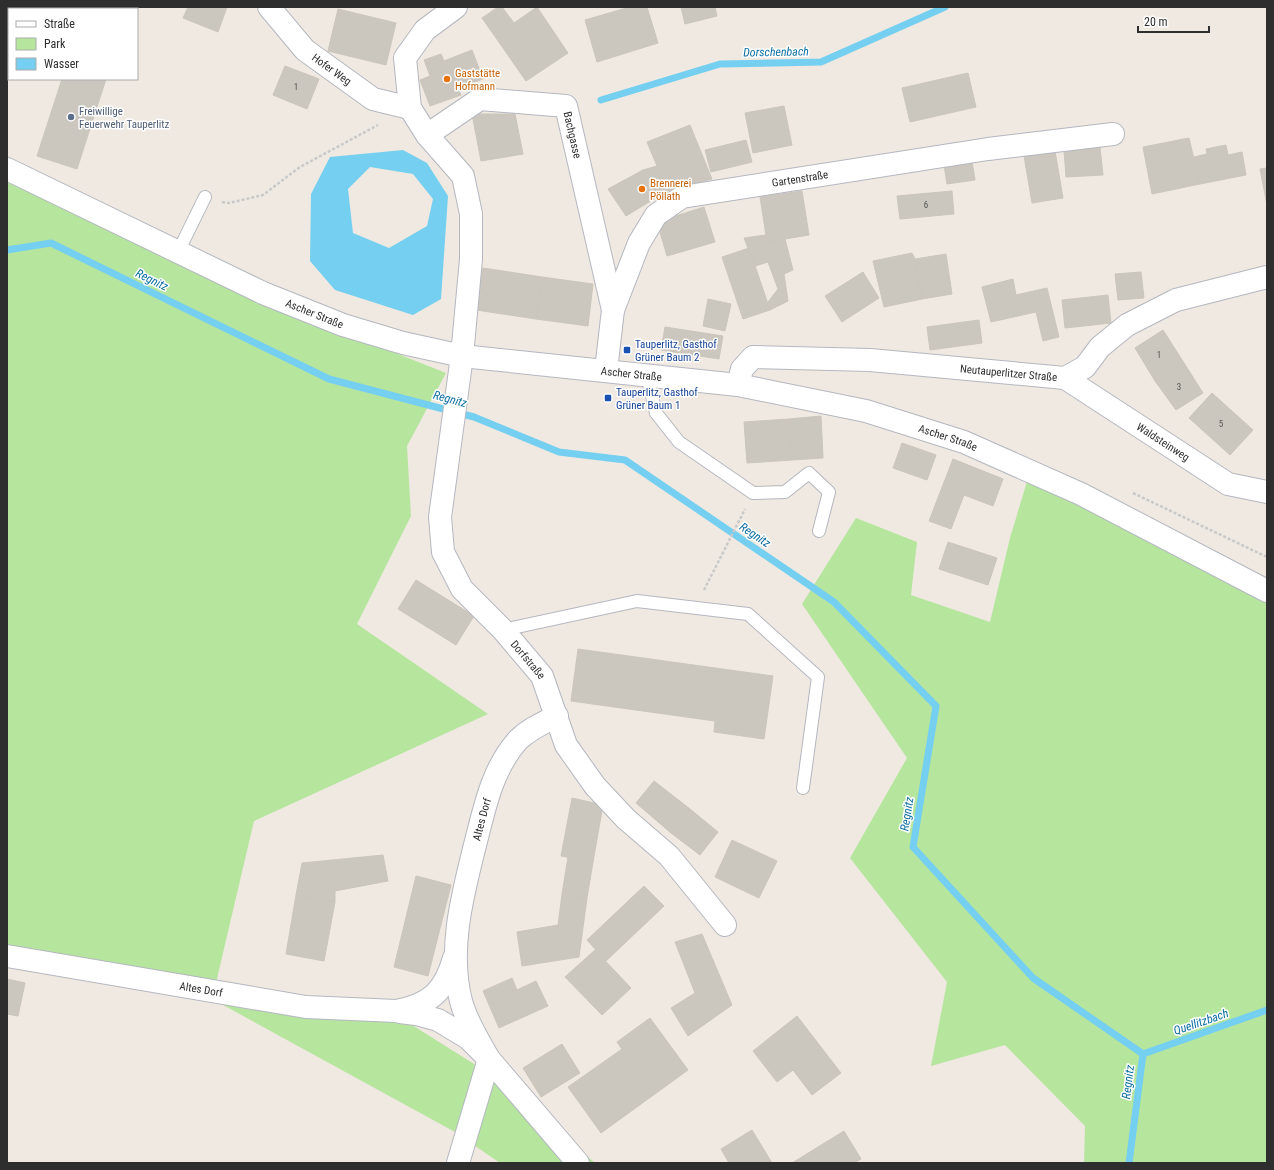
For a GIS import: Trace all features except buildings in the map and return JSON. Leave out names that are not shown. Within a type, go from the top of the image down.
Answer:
[{"type":"street","name":"Hofer Weg","points":[[269,7],[305,50],[373,99],[410,108]]},
{"type":"street","points":[[456,7],[425,30],[406,58],[410,108],[427,135],[463,176],[471,214],[471,259],[462,356]]},
{"type":"street","name":"Bachgasse","points":[[427,135],[480,99],[566,106],[613,310]]},
{"type":"street","name":"Gartenstraße","points":[[606,370],[613,310],[639,243],[656,215],[682,197],[988,149],[1113,134]]},
{"type":"street","name":"Ascher Straße","points":[[7,169],[263,293],[344,325],[403,343],[462,356],[738,385],[866,411],[964,442],[1081,494],[1261,588]]},
{"type":"street","name":"Neutauperlitzer Straße","points":[[738,385],[742,369],[753,357],[870,360],[1065,378],[1085,367],[1100,347],[1127,325],[1176,300],[1267,278]]},
{"type":"street","name":"Dorfstraße","points":[[462,356],[440,517],[443,552],[462,589],[503,630],[542,676],[566,745],[594,786],[626,818],[669,856],[725,925]]},
{"type":"street","name":"Waldsteinweg","points":[[1065,378],[1228,484],[1267,492]]},
{"type":"street","name":"Altes Dorf","points":[[396,1011],[411,1009],[434,996],[450,975],[456,952],[462,901],[488,794],[505,758],[518,740],[527,732],[557,716]]},
{"type":"street","name":"Altes Dorf","points":[[456,952],[461,1002],[489,1059]]},
{"type":"street","name":"Altes Dorf","points":[[7,956],[306,1007],[396,1011],[416,1014],[438,1020],[468,1038],[489,1059],[578,1163]]},
{"type":"street","points":[[458,1163],[489,1059]]},
{"type":"lane","points":[[178,252],[205,197]]},
{"type":"lane","points":[[647,375],[656,413],[679,442],[753,492],[785,492],[809,473],[829,492],[819,531]]},
{"type":"lane","points":[[503,630],[637,601],[748,614],[818,677],[803,788]]},
{"type":"path","points":[[205,197],[228,203],[263,195],[300,166],[410,108]]},
{"type":"path","points":[[696,608],[744,509]]},
{"type":"green space","points":[[7,182],[252,296],[446,373],[407,446],[411,516],[357,624],[488,714],[254,821],[215,987],[412,1025],[498,1079],[595,1163],[500,1163],[455,1132],[214,1000],[7,952]]},
{"type":"green space","points":[[1029,475],[1267,585],[1267,1163],[1084,1163],[1085,1126],[1005,1045],[931,1066],[947,982],[850,858],[907,758],[802,604],[856,518],[917,542],[911,595],[990,622],[1010,538]]},
{"type":"water","points":[[403,150],[427,163],[448,196],[441,299],[413,315],[335,290],[310,261],[311,194],[330,157]],"holes":[[[370,167],[413,174],[433,199],[427,226],[389,248],[353,233],[348,189]]]},
{"type":"waterway","name":"Dorschenbach","points":[[601,100],[720,64],[821,62],[945,7]]},
{"type":"waterway","name":"Regnitz","points":[[7,250],[51,243],[329,379],[474,417],[559,452],[625,460],[834,602],[936,706],[913,847],[1033,978],[1143,1054],[1129,1163]]},
{"type":"waterway","name":"Quellitzbach","points":[[1143,1054],[1267,1010]]},
{"type":"place","name":"Gaststätte Hofmann","points":[[447,79]]},
{"type":"place","name":"Freiwillige Feuerwehr Tauperlitz","points":[[71,117]]},
{"type":"place","name":"Brennerei Pöllath","points":[[642,189]]},
{"type":"place","name":"Tauperlitz, Gasthof Grüner Baum 2","points":[[627,350]]},
{"type":"place","name":"Tauperlitz, Gasthof Grüner Baum 1","points":[[608,398]]}]
